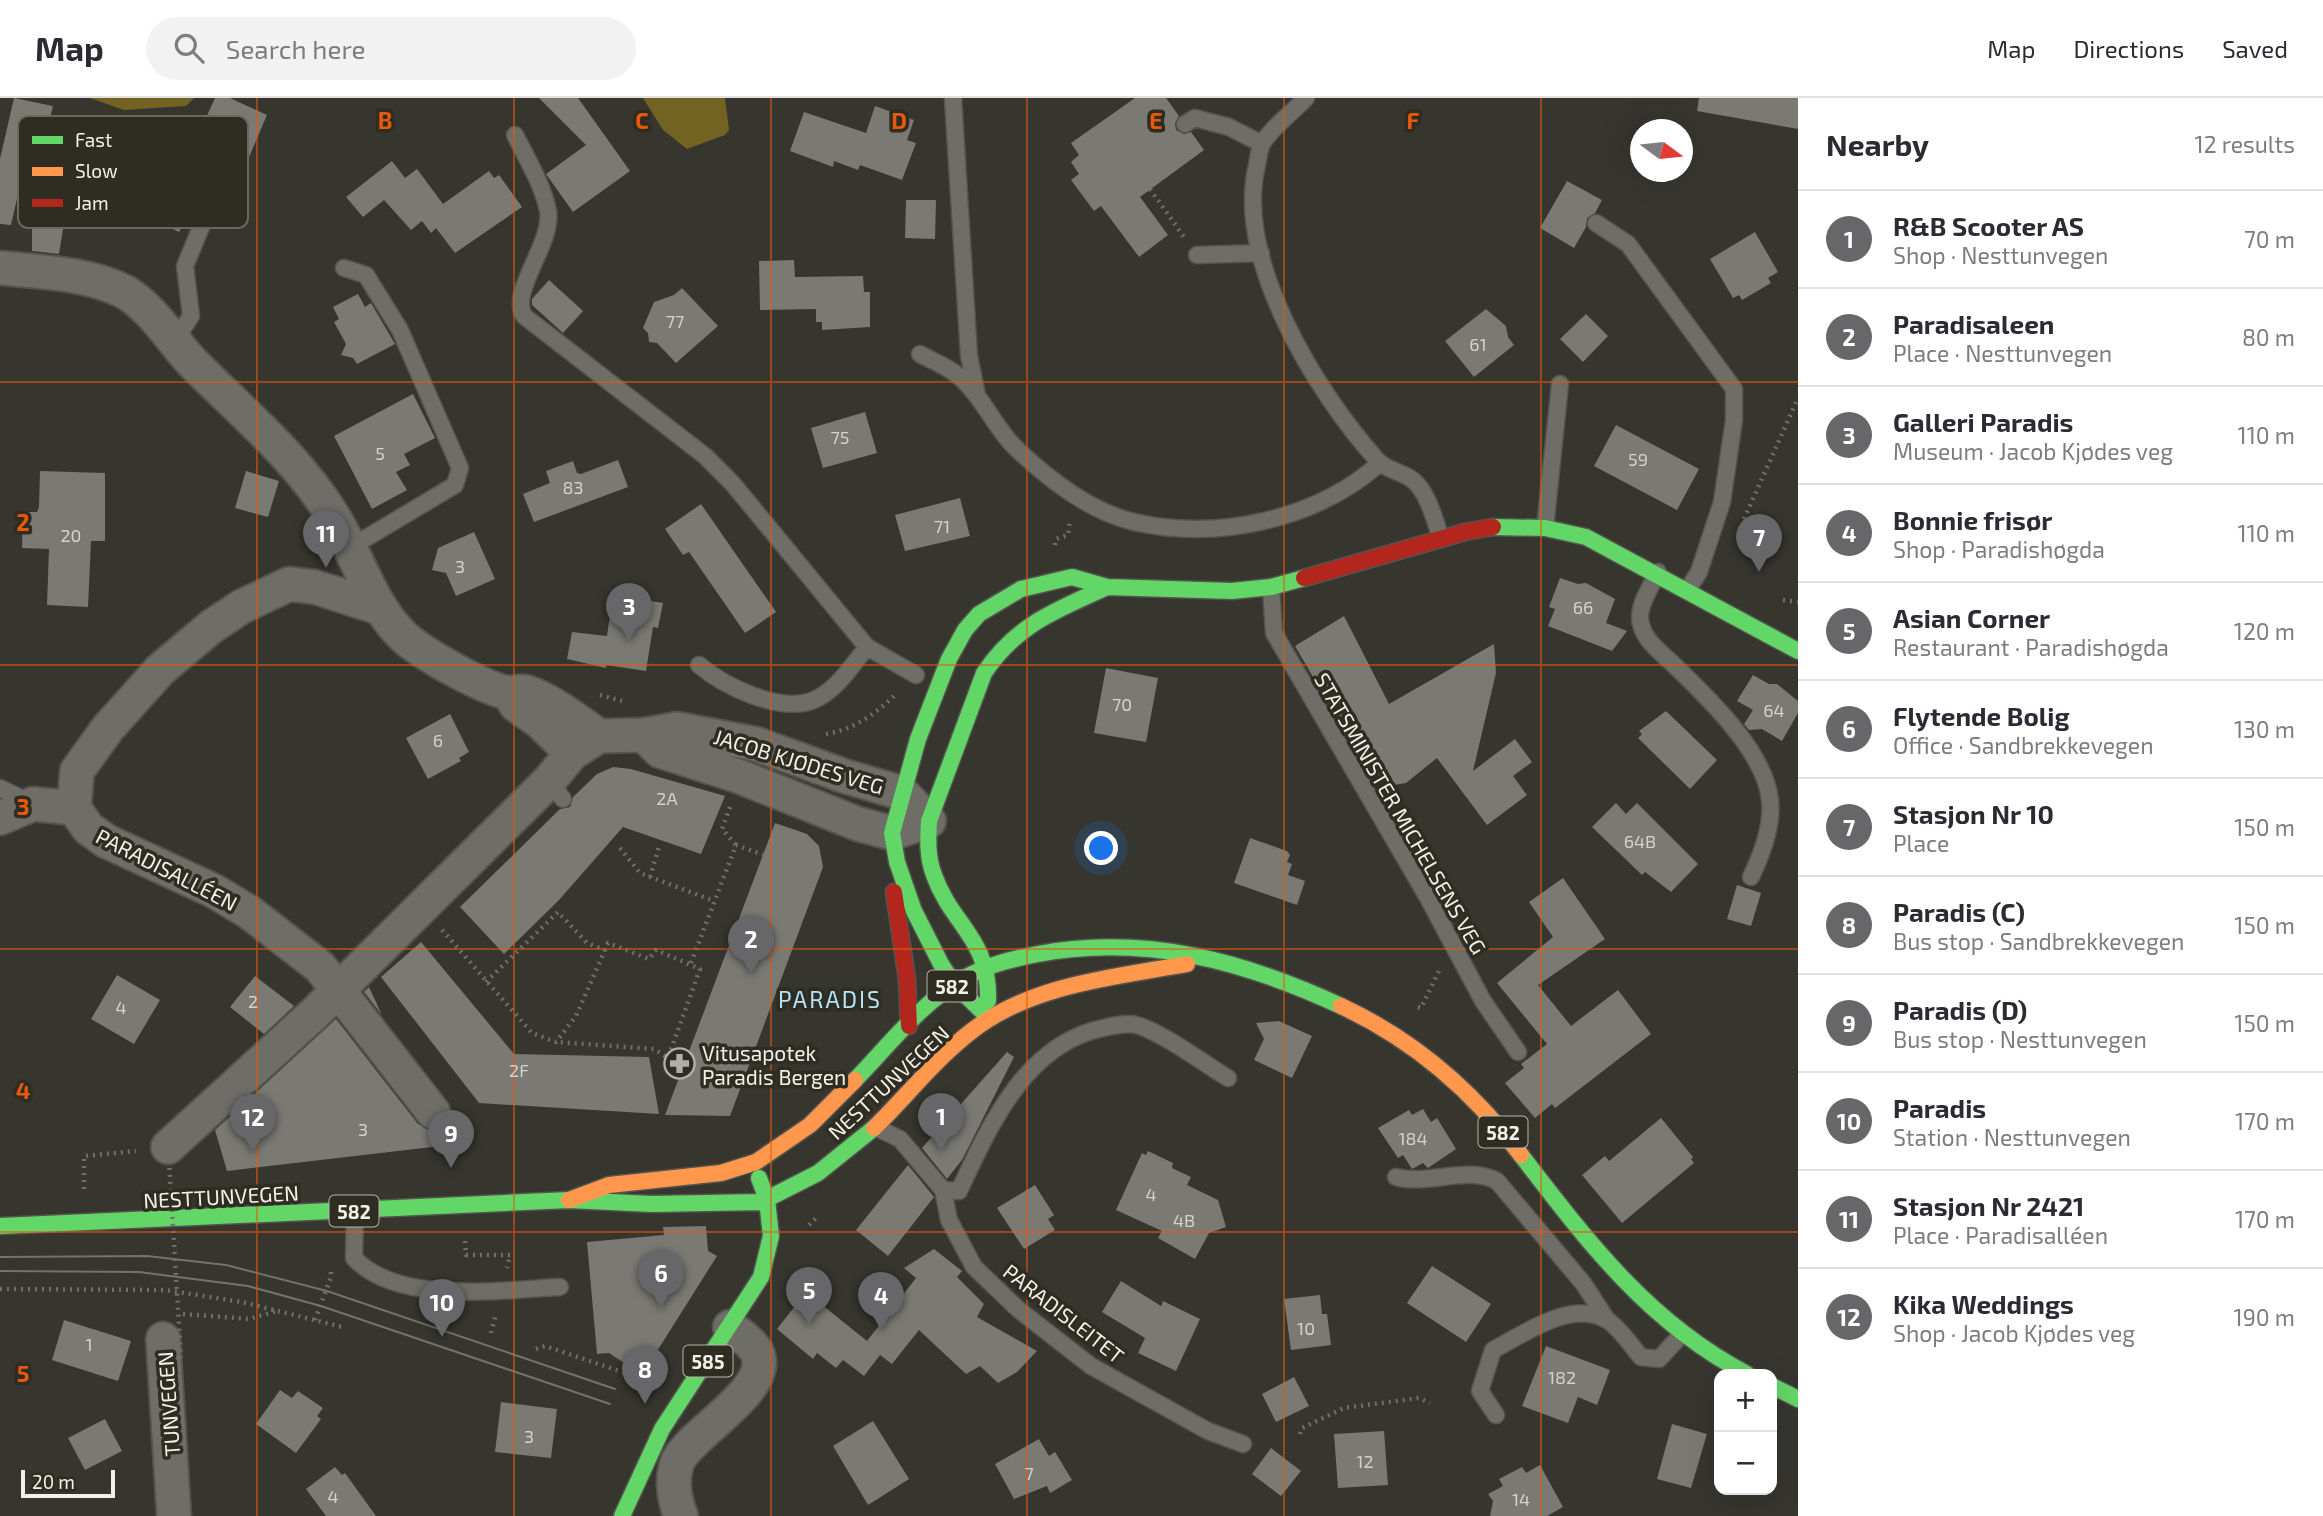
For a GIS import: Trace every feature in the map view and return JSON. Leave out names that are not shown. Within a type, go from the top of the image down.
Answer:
[{"type":"main road","points":[[909,1026],[907,979],[893,899],[895,847],[902,793],[949,659],[965,630],[979,614],[1001,598],[1047,580],[1072,577],[1107,587],[1232,591],[1271,587],[1441,538],[1500,526],[1545,528],[1586,537],[1658,572],[1798,651]]},
{"type":"main road","points":[[989,1018],[987,968],[970,935],[945,902],[933,874],[925,846],[929,821],[984,673],[994,655],[1022,626],[1046,612],[1107,587]]},
{"type":"main road","points":[[895,847],[914,911],[954,984],[989,1018]]},
{"type":"main road","name":"NESTTUNVEGEN","points":[[569,1200],[611,1185],[720,1172],[753,1164],[780,1147],[818,1115],[954,984],[1004,960],[1067,948],[1128,946],[1167,950],[1209,960]]},
{"type":"main road","name":"582","points":[[989,1018],[1031,1000],[1115,977],[1209,960],[1255,971],[1325,998],[1392,1032],[1454,1079],[1500,1129],[1606,1264],[1658,1317],[1723,1363],[1736,1369]]},
{"type":"main road","name":"NESTTUNVEGEN","points":[[0,1226],[569,1200],[610,1204],[720,1204],[767,1200],[812,1177],[875,1127],[965,1038],[989,1018]]},
{"type":"main road","name":"585","points":[[622,1516],[662,1429],[761,1277],[770,1251],[767,1200],[753,1164]]},
{"type":"main road","points":[[1777,1388],[1798,1399]]},
{"type":"street","points":[[0,268],[64,276],[124,292],[145,307],[174,342],[283,452],[331,511],[380,608],[403,636],[427,655],[509,693],[516,705],[540,722],[585,744],[547,794],[421,906],[328,978],[169,1154]]},
{"type":"street","points":[[0,818],[33,804],[74,807],[77,771],[108,728],[160,670],[211,627],[241,607],[289,584],[316,587],[380,608]]},
{"type":"street","name":"JACOB KJØDES VEG","points":[[585,744],[677,729],[714,734],[756,744],[844,776],[902,793],[929,821]]},
{"type":"street","name":"JACOB KJØDES VEG","points":[[645,735],[660,751],[738,776],[831,814],[895,847]]},
{"type":"street","name":"PARADISALLÉEN","points":[[74,807],[88,828],[106,841],[215,891],[249,912],[328,978],[433,1112]]},
{"type":"street","points":[[895,847],[929,821]]},
{"type":"street","points":[[681,1516],[673,1495],[677,1462],[755,1378],[760,1359],[754,1347],[730,1327]]},
{"type":"street","name":"TUNVEGEN","points":[[172,1349],[174,1516]]},
{"type":"lane","points":[[953,98],[969,356],[978,398]]},
{"type":"lane","points":[[1306,98],[1262,144],[1253,183],[1253,220],[1261,253],[1285,317],[1317,379],[1380,463],[1415,482],[1432,512],[1441,538]]},
{"type":"lane","points":[[1185,124],[1195,118],[1221,124],[1262,144]]},
{"type":"lane","points":[[515,135],[541,187],[548,214],[542,246],[520,298],[520,308],[524,316],[705,456],[733,484],[867,647],[916,675]]},
{"type":"lane","points":[[1596,223],[1629,244],[1734,389],[1734,420],[1722,502],[1699,572],[1688,589]]},
{"type":"lane","points":[[174,342],[191,316],[185,266],[201,228]]},
{"type":"lane","points":[[1197,255],[1261,253]]},
{"type":"lane","points":[[344,268],[366,275],[400,330],[460,468],[455,485],[351,547]]},
{"type":"lane","points":[[920,354],[964,380],[997,429],[1038,469],[1093,506],[1133,522],[1182,527],[1231,527],[1277,519],[1319,503],[1364,477],[1380,463]]},
{"type":"lane","points":[[1545,528],[1560,384]]},
{"type":"lane","points":[[1658,572],[1641,608],[1642,629],[1650,642],[1698,688],[1753,756],[1770,800],[1762,852],[1751,877]]},
{"type":"lane","name":"STATSMINISTER MICHELSENS VEG","points":[[1271,587],[1275,634],[1483,1001],[1518,1052]]},
{"type":"lane","points":[[699,665],[736,690],[763,698],[805,702],[834,687],[867,647]]},
{"type":"lane","points":[[0,788],[33,804]]},
{"type":"lane","points":[[943,1190],[959,1191],[986,1133],[1018,1084],[1046,1057],[1089,1031],[1119,1024],[1139,1025],[1228,1078]]},
{"type":"lane","name":"PARADISLEITET","points":[[875,1127],[900,1139],[943,1190],[948,1220],[974,1267],[1020,1310],[1091,1366],[1208,1431],[1243,1444]]},
{"type":"lane","points":[[1396,1178],[1419,1181],[1478,1175],[1497,1181],[1583,1283],[1608,1320],[1641,1357],[1659,1359],[1682,1334]]},
{"type":"lane","points":[[355,1210],[354,1258],[375,1275],[433,1290],[488,1291],[560,1287]]},
{"type":"lane","points":[[1496,1415],[1480,1391],[1493,1350],[1554,1319],[1584,1314],[1608,1320]]},
{"type":"path","points":[[1150,189],[1197,255]]},
{"type":"path","points":[[1742,525],[1798,398]]},
{"type":"path","points":[[1055,552],[1056,539],[1068,535],[1070,521],[1061,513]]},
{"type":"path","points":[[732,802],[722,829],[736,845],[764,855]]},
{"type":"path","points":[[691,962],[736,845]]},
{"type":"path","points":[[650,877],[659,847]]},
{"type":"path","points":[[620,848],[640,873],[714,901]]},
{"type":"path","points":[[421,906],[532,1033],[556,1042],[654,1049],[668,1058],[700,969],[691,962],[656,950],[649,959],[608,943],[576,1016],[556,1042]]},
{"type":"path","points":[[486,982],[558,912],[587,943],[605,950]]},
{"type":"path","points":[[1413,1005],[1421,1008],[1427,994]]},
{"type":"path","points":[[84,1194],[84,1156],[169,1154],[172,1349]]},
{"type":"path","points":[[465,1241],[466,1255],[510,1255]]},
{"type":"path","points":[[315,1320],[331,1277]]},
{"type":"path","points":[[0,1289],[165,1290],[278,1310],[346,1328]]},
{"type":"path","name":"TUNVEGEN","points":[[172,1349],[171,1323],[185,1313],[249,1320],[278,1310]]},
{"type":"path","points":[[536,1349],[545,1346],[649,1381]]},
{"type":"path","points":[[1300,1434],[1302,1428],[1344,1408],[1419,1398],[1430,1403]]},
{"type":"shaded area","points":[[90,98],[194,98],[186,106],[124,110]]},
{"type":"shaded area","points":[[643,98],[725,98],[729,130],[725,135],[687,149],[663,130]]},
{"type":"building","points":[[14,98],[53,106],[51,116],[18,116],[18,194],[11,225],[0,224],[0,159]]},
{"type":"building","points":[[215,98],[230,98],[267,115],[249,157],[248,116],[207,116]]},
{"type":"building","points":[[539,98],[578,98],[630,171],[573,212],[546,174],[586,145]]},
{"type":"building","points":[[1135,98],[1166,98],[1179,116],[1175,123],[1176,130],[1184,134],[1191,132],[1204,150],[1140,197],[1168,235],[1139,257],[1101,206],[1094,211],[1071,180],[1079,174],[1071,162],[1079,155],[1071,143]]},
{"type":"building","points":[[1699,98],[1798,98],[1798,129],[1697,111]]},
{"type":"building","points":[[875,106],[914,120],[907,140],[916,143],[902,180],[860,165],[858,170],[834,161],[833,167],[790,151],[804,112],[866,133]]},
{"type":"building","points":[[392,161],[405,178],[417,169],[443,204],[489,171],[494,178],[499,175],[522,207],[455,253],[436,228],[431,233],[422,221],[411,230],[384,200],[363,217],[346,197]]},
{"type":"building","points":[[1567,181],[1602,200],[1595,213],[1587,218],[1586,227],[1574,248],[1540,228]]},
{"type":"building","points":[[906,200],[936,200],[935,239],[905,238]]},
{"type":"building","points":[[32,229],[63,229],[59,254],[32,251]]},
{"type":"building","points":[[1755,232],[1778,272],[1768,278],[1771,283],[1742,300],[1739,295],[1733,298],[1710,259]]},
{"type":"building","points":[[794,260],[795,277],[863,276],[864,292],[870,292],[870,327],[822,330],[822,322],[816,322],[816,309],[760,310],[759,261]]},
{"type":"building","points":[[549,280],[583,311],[563,333],[532,305],[532,299]]},
{"type":"building","points":[[682,288],[718,326],[676,363],[657,343],[649,342],[648,333],[643,328],[654,302],[674,295]]},
{"type":"building","points":[[358,294],[365,307],[371,303],[395,344],[357,364],[353,358],[341,355],[346,344],[334,322],[339,319],[333,307]]},
{"type":"building","points":[[1486,309],[1506,326],[1508,337],[1514,345],[1474,377],[1445,341]]},
{"type":"building","points":[[1586,314],[1608,336],[1583,362],[1560,339]]},
{"type":"building","points":[[413,394],[435,438],[404,454],[410,465],[396,472],[407,490],[372,509],[334,436]]},
{"type":"building","points":[[865,412],[877,453],[823,468],[811,428]]},
{"type":"building","points":[[1616,425],[1699,469],[1677,510],[1594,466]]},
{"type":"building","points":[[618,460],[628,487],[534,522],[523,494],[550,483],[546,471],[573,461],[577,473],[581,474]]},
{"type":"building","points":[[40,471],[105,473],[105,541],[91,541],[88,607],[47,605],[49,549],[22,548],[23,512],[37,512],[39,507]]},
{"type":"building","points":[[246,471],[279,481],[268,517],[235,508]]},
{"type":"building","points":[[960,498],[970,536],[905,551],[895,515]]},
{"type":"building","points":[[701,504],[776,612],[745,633],[689,552],[683,555],[665,529]]},
{"type":"building","points":[[474,532],[495,579],[456,596],[446,573],[432,570],[438,548]]},
{"type":"building","points":[[1560,578],[1578,584],[1586,583],[1615,599],[1606,623],[1627,631],[1612,651],[1548,626],[1555,609],[1549,607]]},
{"type":"building","points":[[620,596],[663,603],[658,628],[653,627],[646,671],[606,665],[606,668],[567,659],[572,632],[607,636],[610,615],[617,617]]},
{"type":"building","points":[[1344,616],[1389,704],[1494,644],[1496,673],[1473,771],[1515,739],[1532,762],[1513,776],[1527,795],[1487,825],[1437,758],[1406,783],[1388,786],[1373,780],[1295,646]]},
{"type":"building","points":[[1106,668],[1158,678],[1146,742],[1094,733]]},
{"type":"building","points":[[1753,675],[1769,684],[1777,684],[1798,701],[1798,713],[1782,741],[1762,729],[1749,730],[1744,724],[1753,710],[1737,701]]},
{"type":"building","points":[[1666,711],[1717,760],[1690,789],[1638,738],[1642,734],[1639,731]]},
{"type":"building","points":[[450,714],[469,752],[459,758],[461,761],[428,779],[406,738]]},
{"type":"building","points":[[613,767],[631,769],[725,796],[701,854],[623,827],[559,900],[504,954],[460,907],[560,809],[570,807],[573,797],[597,774]]},
{"type":"building","points":[[1616,803],[1626,814],[1637,803],[1698,864],[1671,892],[1645,872],[1642,875],[1592,827]]},
{"type":"building","points":[[775,823],[807,834],[819,846],[823,867],[730,1116],[665,1115]]},
{"type":"building","points":[[1250,838],[1287,851],[1290,855],[1287,862],[1292,864],[1288,875],[1305,881],[1297,905],[1234,883]]},
{"type":"building","points":[[1563,878],[1605,939],[1538,985],[1571,1026],[1618,990],[1651,1034],[1555,1108],[1552,1104],[1535,1118],[1505,1083],[1524,1068],[1521,1064],[1547,1044],[1497,983],[1553,937],[1529,902]]},
{"type":"building","points":[[1737,885],[1761,893],[1751,926],[1727,919]]},
{"type":"building","points":[[421,942],[514,1054],[649,1057],[659,1114],[479,1103],[381,977]]},
{"type":"building","points":[[117,975],[160,1000],[134,1044],[91,1019]]},
{"type":"building","points":[[255,976],[294,1006],[264,1034],[230,1007]]},
{"type":"building","points":[[369,987],[382,1015],[364,992]]},
{"type":"building","points":[[336,1019],[418,1124],[434,1131],[441,1146],[227,1171],[215,1130]]},
{"type":"building","points":[[1279,1021],[1312,1036],[1292,1078],[1254,1060],[1264,1039],[1256,1023]]},
{"type":"building","points":[[1007,1052],[1014,1057],[962,1160],[947,1179],[922,1148]]},
{"type":"building","points":[[1423,1109],[1431,1122],[1437,1118],[1456,1149],[1428,1168],[1423,1163],[1412,1169],[1403,1155],[1398,1158],[1378,1128],[1409,1110],[1412,1115]]},
{"type":"building","points":[[1661,1118],[1693,1157],[1691,1159],[1694,1163],[1622,1223],[1582,1175],[1605,1156],[1609,1161]]},
{"type":"building","points":[[1148,1151],[1173,1163],[1172,1168],[1191,1177],[1187,1185],[1218,1200],[1226,1227],[1209,1233],[1195,1259],[1158,1238],[1162,1231],[1116,1210],[1142,1153],[1146,1155]]},
{"type":"building","points":[[908,1165],[934,1197],[888,1256],[856,1230]]},
{"type":"building","points":[[1035,1185],[1054,1215],[1048,1219],[1055,1230],[1024,1249],[997,1208]]},
{"type":"building","points":[[706,1226],[708,1251],[717,1256],[642,1375],[609,1353],[597,1354],[587,1242],[664,1235],[663,1227]]},
{"type":"building","points":[[934,1249],[962,1271],[957,1277],[984,1304],[977,1317],[1037,1351],[1017,1372],[998,1383],[980,1366],[966,1374],[919,1330],[892,1364],[880,1355],[864,1376],[843,1360],[836,1368],[817,1353],[813,1359],[777,1329],[806,1292],[867,1341],[916,1278],[904,1268]]},
{"type":"building","points":[[1432,1266],[1491,1304],[1466,1342],[1407,1303]]},
{"type":"building","points":[[1121,1281],[1161,1306],[1163,1301],[1200,1319],[1176,1371],[1138,1353],[1145,1338],[1102,1312]]},
{"type":"building","points":[[1320,1295],[1322,1314],[1327,1314],[1331,1345],[1291,1350],[1284,1299]]},
{"type":"building","points":[[64,1320],[131,1341],[118,1381],[52,1360]]},
{"type":"building","points":[[1546,1346],[1610,1370],[1597,1405],[1578,1397],[1568,1423],[1522,1406]]},
{"type":"building","points":[[1294,1377],[1309,1406],[1276,1422],[1262,1394]]},
{"type":"building","points":[[280,1390],[292,1398],[298,1391],[323,1408],[317,1416],[321,1419],[296,1453],[256,1424]]},
{"type":"building","points":[[501,1402],[557,1409],[551,1458],[495,1452]]},
{"type":"building","points":[[105,1419],[122,1451],[85,1470],[68,1438]]},
{"type":"building","points":[[873,1421],[909,1479],[868,1505],[833,1446]]},
{"type":"building","points":[[1672,1424],[1707,1434],[1691,1488],[1657,1479]]},
{"type":"building","points":[[1384,1431],[1388,1485],[1338,1488],[1334,1434]]},
{"type":"building","points":[[1039,1439],[1049,1456],[1055,1452],[1072,1480],[1050,1493],[1047,1486],[1014,1499],[995,1464]]},
{"type":"building","points":[[1271,1448],[1301,1471],[1281,1496],[1252,1474]]},
{"type":"building","points":[[1540,1465],[1563,1507],[1547,1516],[1490,1516],[1493,1501],[1488,1494],[1503,1486],[1499,1479],[1522,1467],[1526,1473]]},
{"type":"building","points":[[335,1467],[342,1475],[345,1473],[376,1516],[326,1516],[306,1489]]},
{"type":"tram line","points":[[0,1257],[147,1256],[226,1265],[327,1291],[615,1389]]},
{"type":"tram line","points":[[0,1271],[139,1272],[248,1286],[321,1306],[610,1404]]},
{"type":"traffic: fast","points":[[1493,527],[1545,528],[1586,537],[1798,651]]},
{"type":"traffic: fast","points":[[989,1018],[954,984],[941,964],[914,911],[897,862],[892,833],[918,739],[949,659],[965,630],[979,614],[1021,589],[1072,577],[1107,587],[1232,591],[1271,587],[1304,578]]},
{"type":"traffic: fast","points":[[988,1001],[987,980],[977,947],[950,907],[932,868],[928,848],[929,821],[984,673],[1010,642],[1038,621],[1107,587]]},
{"type":"traffic: fast","points":[[855,1080],[906,1025],[948,989],[990,966],[1038,954],[1117,947],[1193,956],[1268,976],[1341,1006]]},
{"type":"traffic: fast","points":[[0,1226],[569,1200],[652,1204],[761,1202],[818,1173],[874,1128]]},
{"type":"traffic: fast","points":[[1521,1155],[1570,1218],[1622,1278],[1680,1330],[1739,1369]]},
{"type":"traffic: fast","points":[[622,1516],[662,1429],[761,1277],[771,1236],[767,1200],[759,1178]]},
{"type":"traffic: fast","points":[[1777,1388],[1798,1399]]},
{"type":"traffic: slow","points":[[874,1128],[947,1053],[973,1030],[997,1014],[1048,992],[1104,978],[1187,964]]},
{"type":"traffic: slow","points":[[1341,1006],[1393,1035],[1440,1069],[1483,1110],[1521,1155]]},
{"type":"traffic: slow","points":[[569,1200],[609,1185],[721,1173],[756,1162],[810,1125],[855,1080]]},
{"type":"traffic: jam","points":[[1304,578],[1465,532],[1493,527]]},
{"type":"traffic: jam","points":[[894,892],[907,979],[909,1026]]},
{"type":"place","name":"Stasjon Nr 2421","points":[[326,568]]},
{"type":"place","name":"Stasjon Nr 10","points":[[1759,572]]},
{"type":"place","name":"Galleri Paradis","points":[[629,641]]},
{"type":"place","name":"Paradisaleen","points":[[751,974]]},
{"type":"place","name":"Vitusapotek Paradis Bergen","points":[[679,1064]]},
{"type":"place","name":"R&B Scooter AS","points":[[941,1151]]},
{"type":"place","name":"Kika Weddings","points":[[253,1152]]},
{"type":"place","name":"Paradis (D)","points":[[451,1168]]},
{"type":"place","name":"Flytende Bolig","points":[[661,1308]]},
{"type":"place","name":"Asian Corner","points":[[809,1325]]},
{"type":"place","name":"Bonnie frisør","points":[[881,1330]]},
{"type":"place","name":"Paradis","points":[[442,1337]]},
{"type":"place","name":"Paradis (C)","points":[[645,1404]]},
{"type":"district","name":"PARADIS","points":[[830,999]]}]
